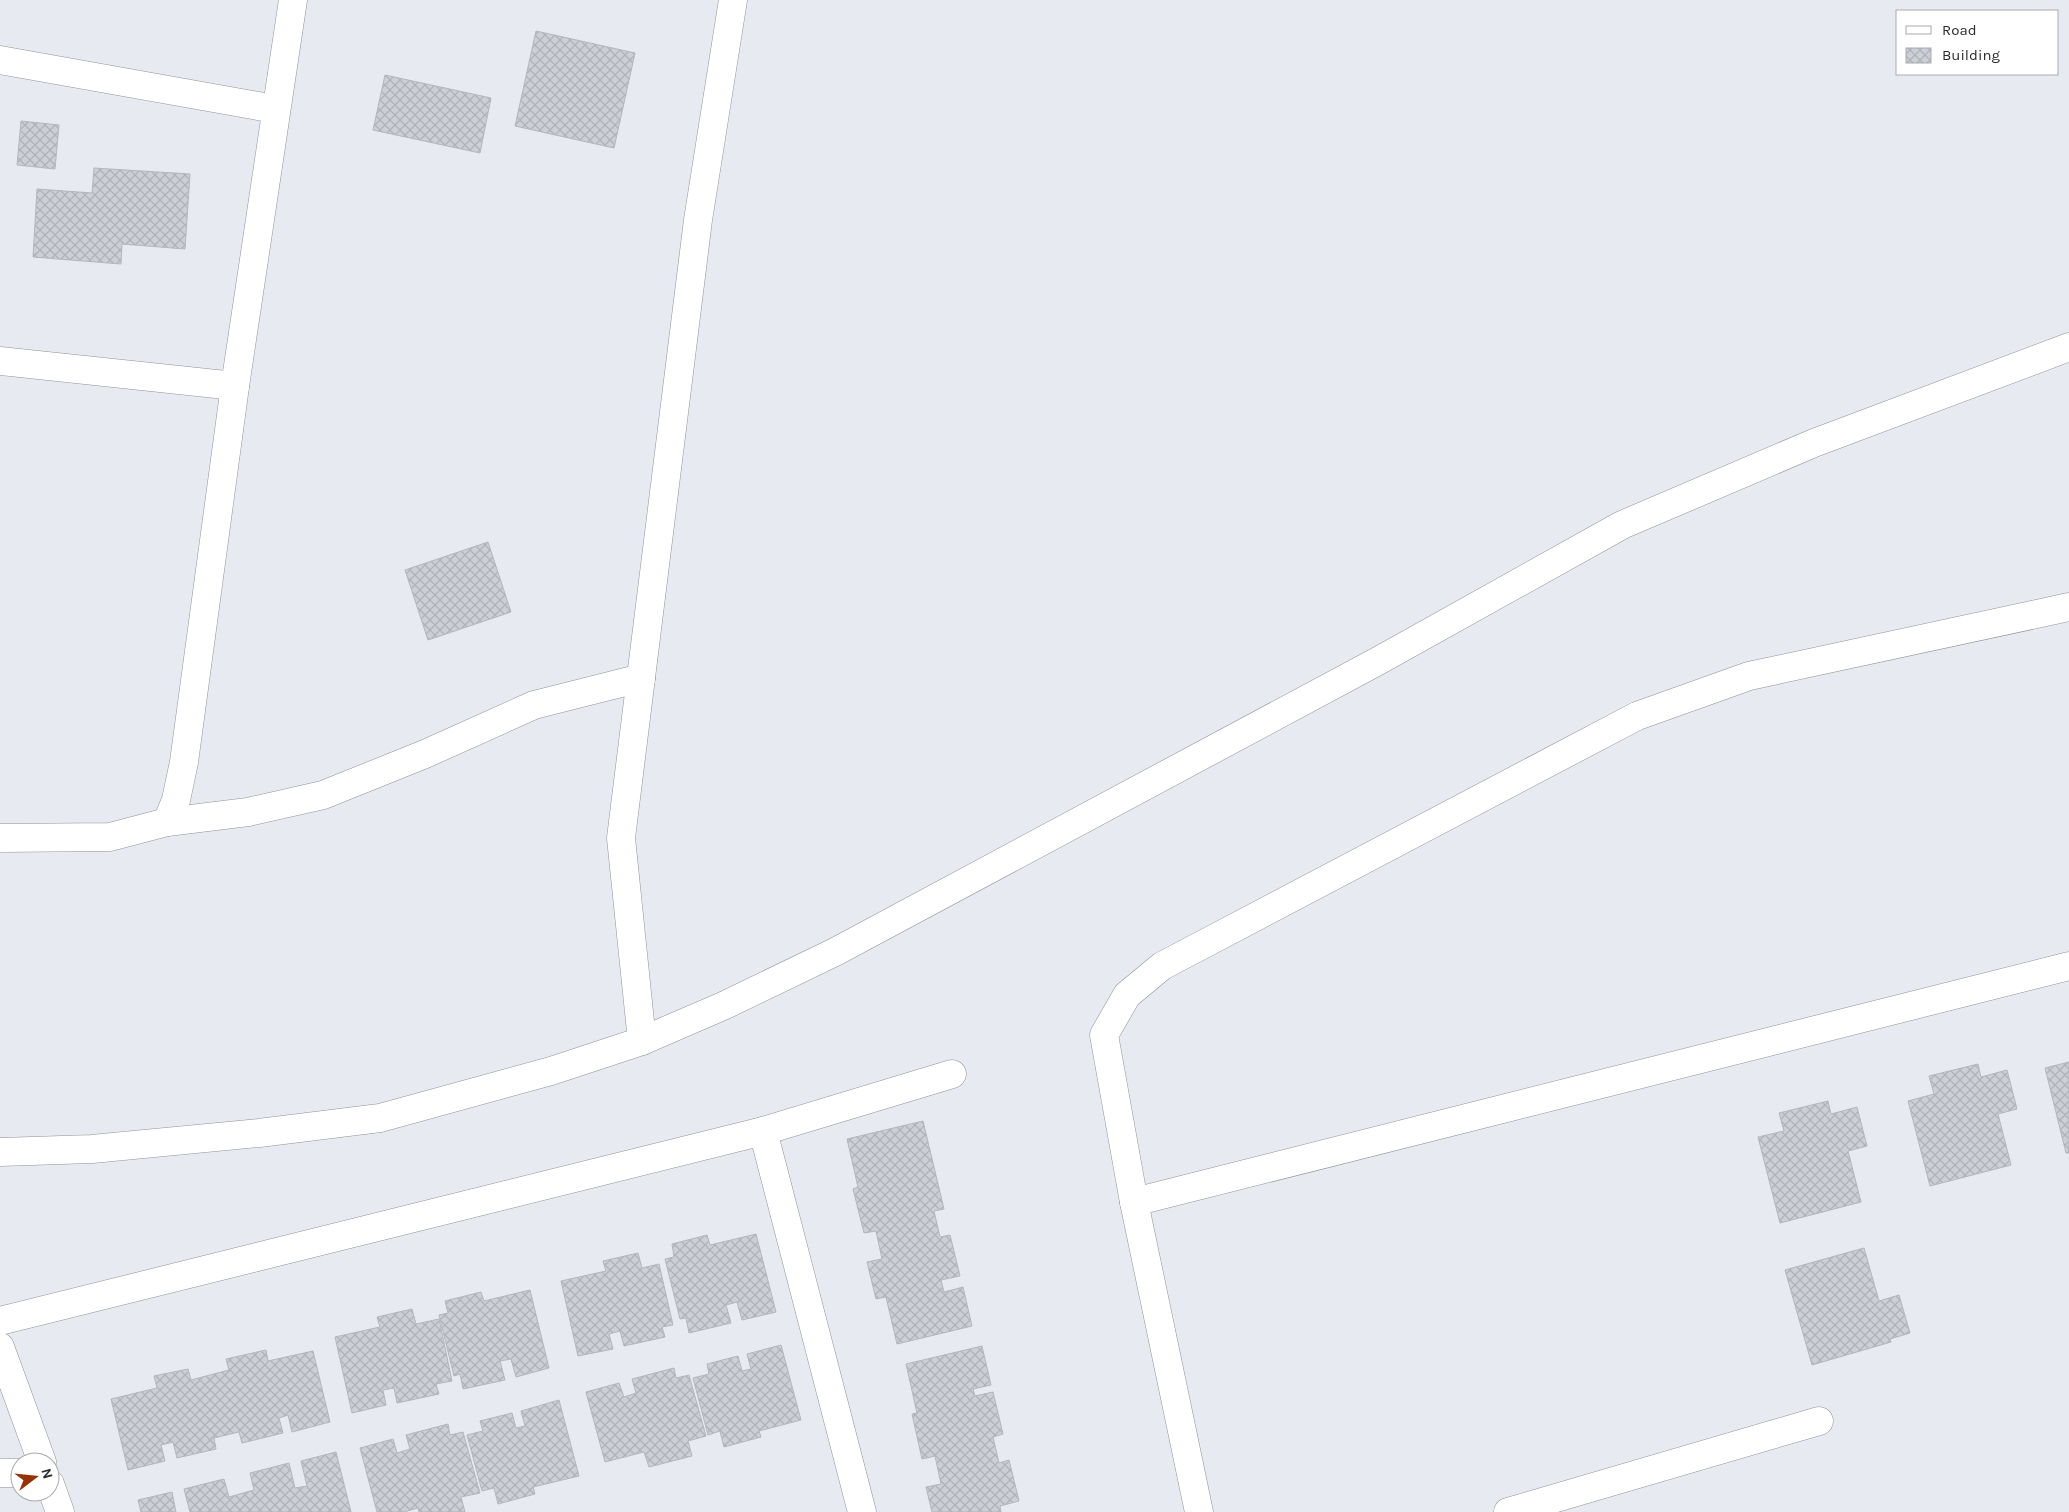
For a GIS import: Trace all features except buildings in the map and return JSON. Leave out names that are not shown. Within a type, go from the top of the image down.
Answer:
[{"type":"street","points":[[167,822],[176,800],[184,762],[235,386],[275,109],[293,0]]},
{"type":"street","points":[[642,1041],[621,838],[698,220],[733,0]]},
{"type":"street","points":[[0,60],[275,109]]},
{"type":"street","points":[[0,1152],[102,1148],[259,1133],[380,1118],[550,1071],[642,1041],[723,1006],[835,952],[1378,661],[1622,525],[1814,443],[2069,347]]},
{"type":"street","points":[[0,361],[235,386]]},
{"type":"street","points":[[1199,1512],[1134,1202],[1104,1035],[1127,995],[1162,966],[1637,716],[1749,676],[2069,606]]},
{"type":"street","points":[[0,838],[110,837],[167,822],[248,812],[323,795],[425,754],[534,705],[641,678]]},
{"type":"street","points":[[1134,1202],[2069,966]]},
{"type":"street","points":[[0,1321],[763,1131],[952,1074]]},
{"type":"street","points":[[763,1131],[862,1512]]},
{"type":"street","points":[[0,1347],[38,1452]]},
{"type":"street","points":[[1508,1512],[1819,1421]]}]
